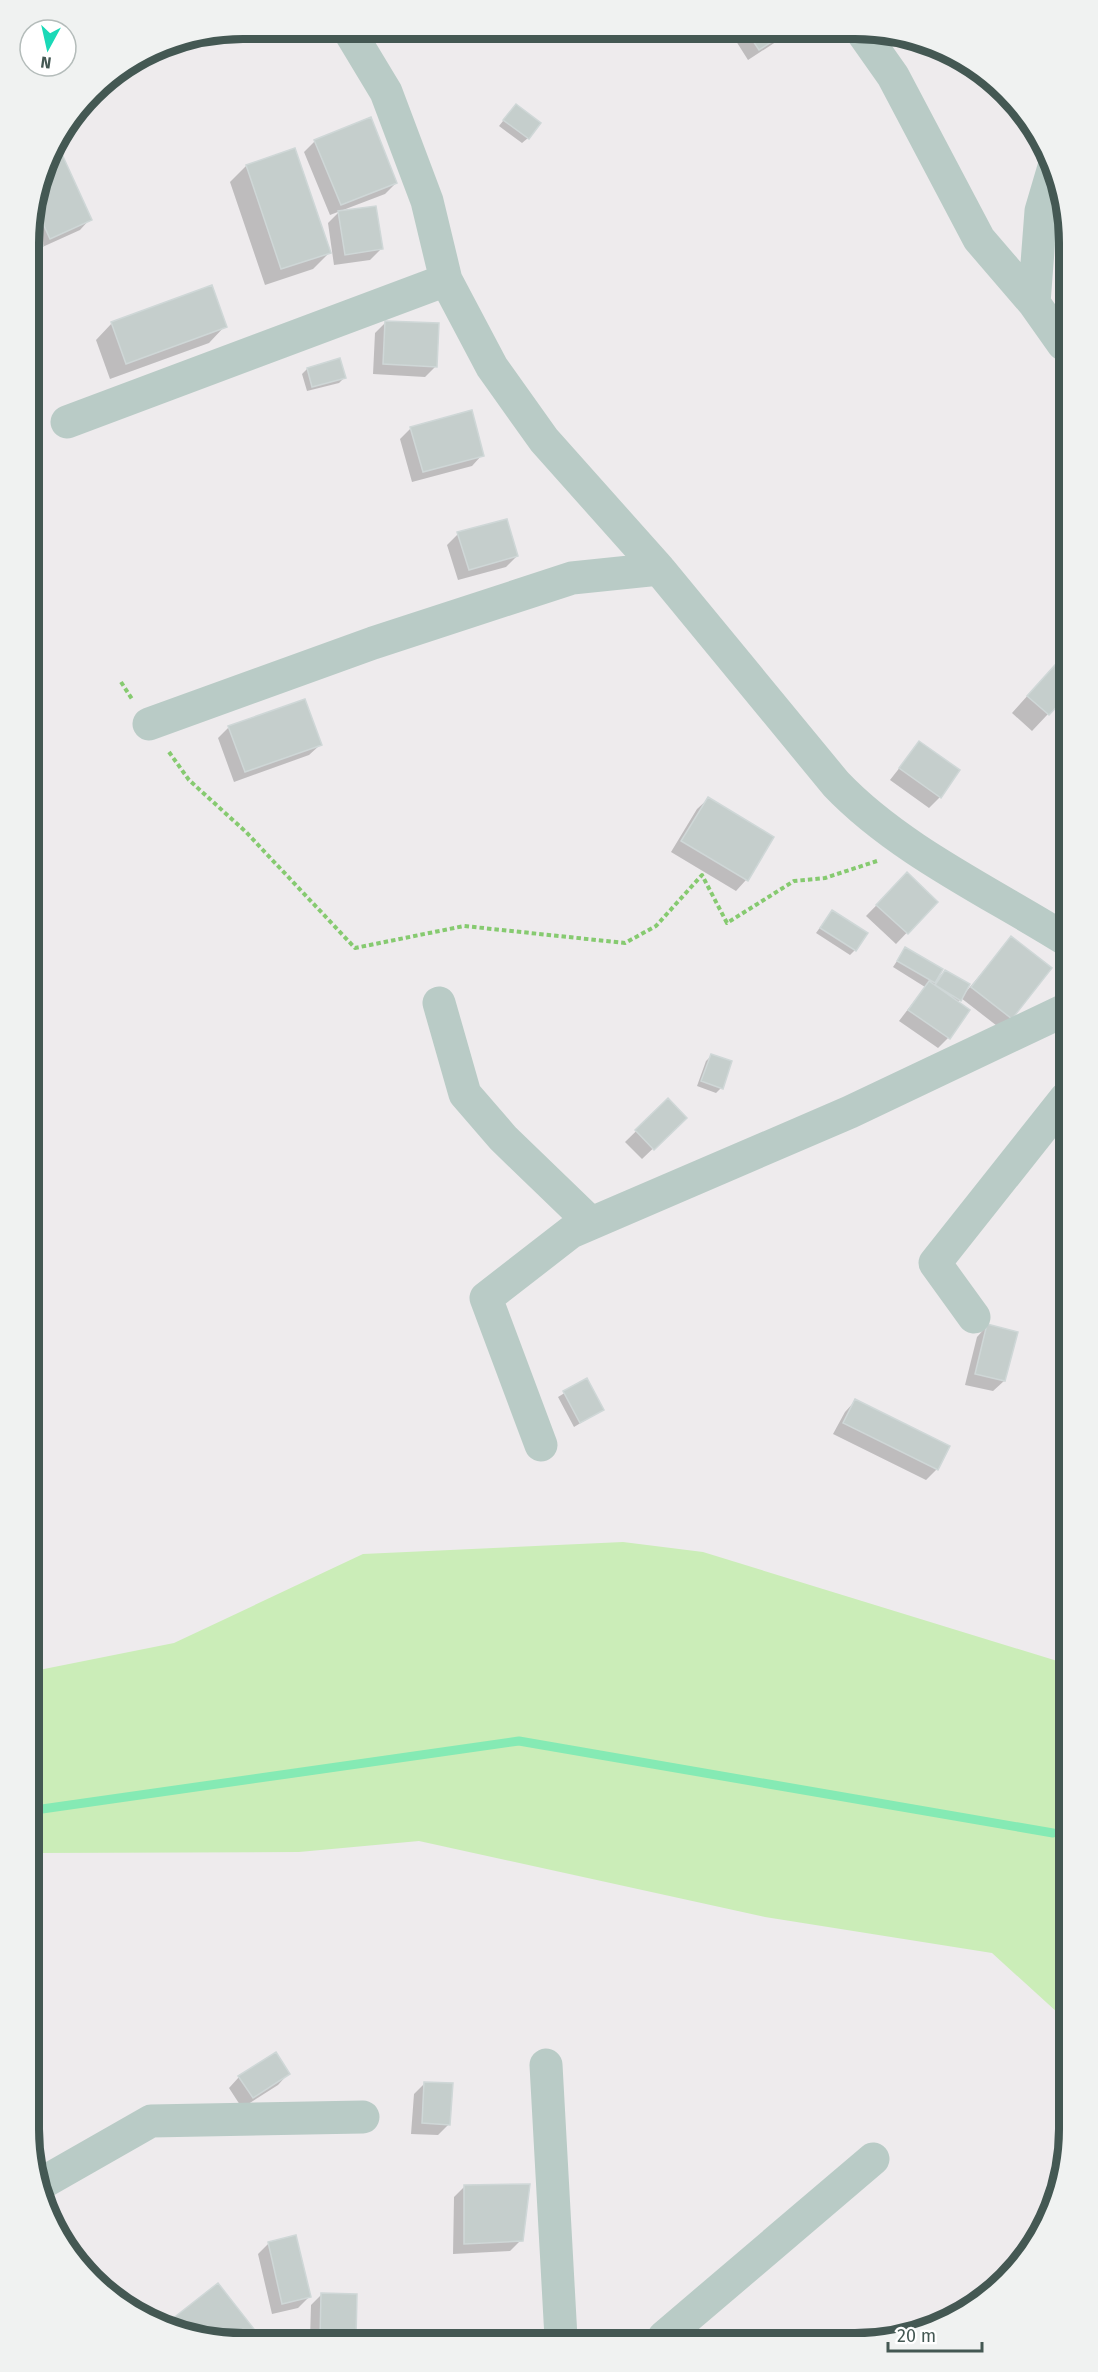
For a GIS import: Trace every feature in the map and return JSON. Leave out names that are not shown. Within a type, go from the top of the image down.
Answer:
[{"type":"street","points":[[354,39],[387,92],[427,201],[446,280],[492,367],[544,440],[658,569],[860,810],[915,850],[1059,935]]},
{"type":"street","points":[[867,39],[894,75],[979,239],[1034,303],[1059,338]]},
{"type":"street","points":[[1034,303],[1041,211],[1049,183]]},
{"type":"street","points":[[68,422],[446,280]]},
{"type":"street","points":[[149,724],[373,643],[572,578],[658,569]]},
{"type":"street","points":[[439,1003],[465,1094],[502,1138],[591,1223]]},
{"type":"street","points":[[541,1445],[486,1298],[571,1232],[850,1112],[1059,1013]]},
{"type":"street","points":[[974,1317],[935,1263],[1059,1107]]},
{"type":"street","points":[[546,2065],[561,2333]]},
{"type":"street","points":[[46,2181],[151,2121],[363,2117]]},
{"type":"street","points":[[669,2333],[873,2159]]},
{"type":"path","points":[[121,682],[189,780],[246,831],[355,948],[464,926],[625,942],[656,926],[702,875],[727,923],[794,881],[825,878],[915,850]]},
{"type":"green space","points":[[623,1542],[703,1552],[1059,1662],[1059,2014],[992,1953],[765,1917],[419,1841],[299,1852],[39,1853],[39,1670],[174,1643],[363,1554]]},
{"type":"building","points":[[752,39],[776,39],[759,50]]},
{"type":"building","points":[[516,104],[541,123],[529,139],[503,120]]},
{"type":"building","points":[[371,117],[397,183],[341,205],[314,140]]},
{"type":"building","points":[[295,148],[331,253],[281,269],[246,165]]},
{"type":"building","points":[[61,152],[92,220],[50,239],[41,219],[50,177]]},
{"type":"building","points":[[376,206],[383,249],[345,255],[338,211]]},
{"type":"building","points":[[39,233],[43,246],[39,247]]},
{"type":"building","points":[[212,285],[227,327],[126,364],[111,322]]},
{"type":"building","points":[[385,321],[439,323],[437,367],[383,364]]},
{"type":"building","points":[[340,358],[346,378],[312,387],[307,368]]},
{"type":"building","points":[[472,410],[484,456],[423,472],[410,427]]},
{"type":"building","points":[[507,519],[518,556],[469,570],[457,532]]},
{"type":"building","points":[[1059,661],[1059,704],[1049,715],[1027,696]]},
{"type":"building","points":[[305,699],[322,745],[245,772],[228,726]]},
{"type":"building","points":[[919,741],[960,770],[941,798],[899,768]]},
{"type":"building","points":[[708,797],[774,837],[748,881],[681,841]]},
{"type":"building","points":[[907,872],[938,902],[908,934],[876,905]]},
{"type":"building","points":[[832,910],[868,933],[856,951],[820,928]]},
{"type":"building","points":[[1011,936],[1052,968],[1012,1019],[971,987]]},
{"type":"building","points":[[905,947],[943,969],[935,983],[897,961]]},
{"type":"building","points":[[945,970],[970,984],[961,1001],[935,985]]},
{"type":"building","points":[[929,981],[970,1010],[950,1039],[908,1010]]},
{"type":"building","points":[[711,1054],[732,1061],[723,1089],[701,1081]]},
{"type":"building","points":[[668,1098],[687,1118],[654,1150],[635,1130]]},
{"type":"building","points":[[987,1324],[1018,1332],[1005,1381],[975,1374]]},
{"type":"building","points":[[587,1378],[604,1410],[580,1423],[563,1391]]},
{"type":"building","points":[[855,1399],[950,1446],[938,1470],[843,1423]]},
{"type":"building","points":[[276,2052],[290,2074],[253,2098],[238,2076]]},
{"type":"building","points":[[424,2082],[453,2083],[450,2125],[422,2123]]},
{"type":"building","points":[[530,2184],[523,2241],[464,2244],[464,2185]]},
{"type":"building","points":[[296,2235],[311,2297],[282,2304],[268,2242]]},
{"type":"building","points":[[218,2283],[257,2333],[230,2333],[203,2329],[172,2319]]},
{"type":"building","points":[[321,2293],[357,2294],[356,2333],[320,2333]]},
{"type":"waterway","points":[[39,1809],[519,1741],[1053,1833]]}]
